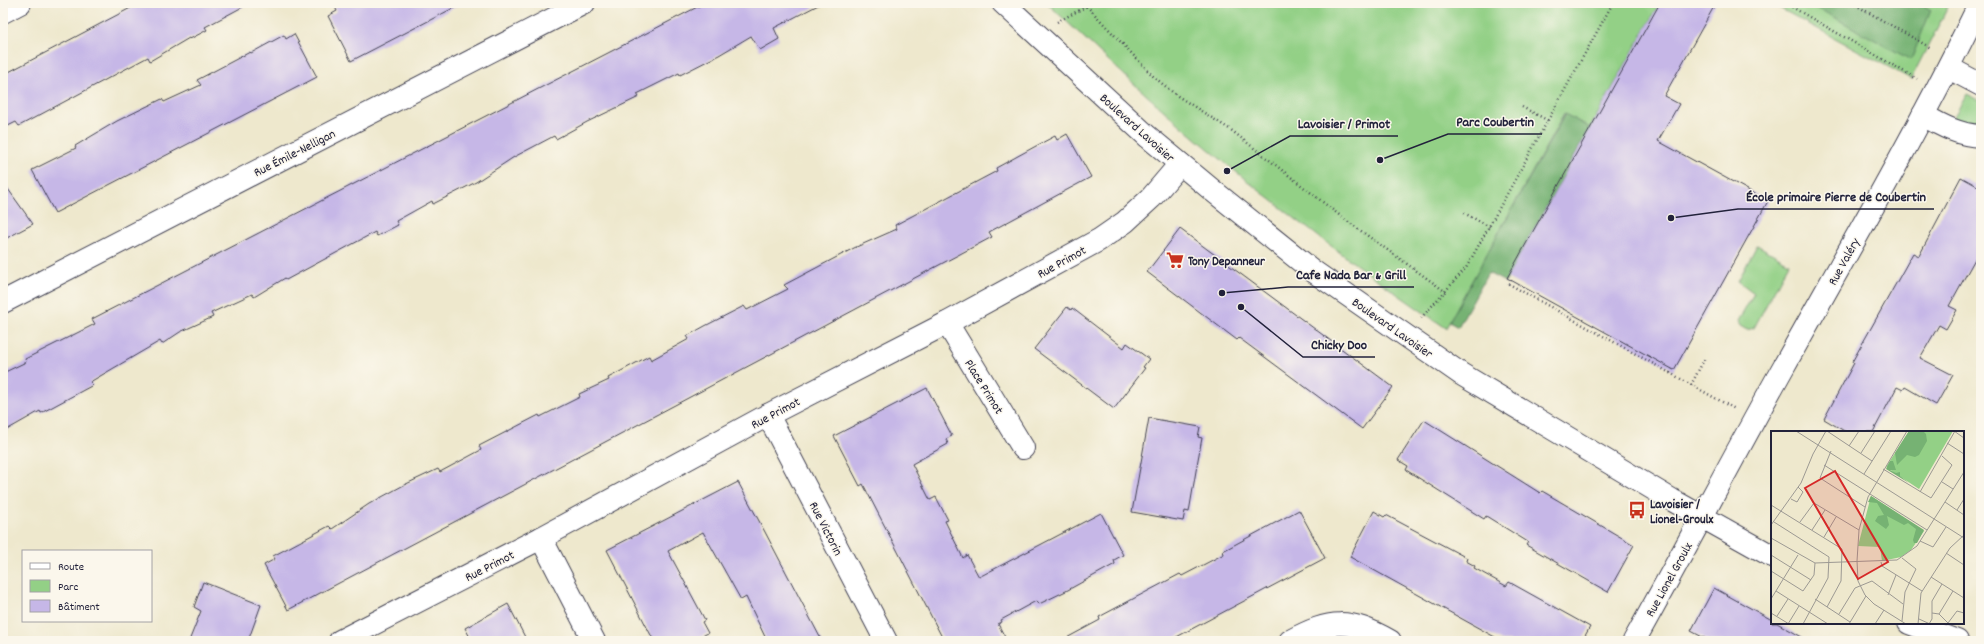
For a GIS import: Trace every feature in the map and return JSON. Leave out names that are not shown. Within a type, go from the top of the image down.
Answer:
[{"type":"street","points":[[3,12],[20,3]]},
{"type":"street","name":"Rue Émile-Nelligan","points":[[3,302],[584,3]]},
{"type":"street","name":"Boulevard Lavoisier","points":[[1003,3],[1180,164],[1313,271],[1404,336],[1461,374],[1702,517],[1771,555]]},
{"type":"street","name":"Rue Valéry","points":[[1702,517],[1754,420],[1924,115],[1951,64],[1980,3]]},
{"type":"street","points":[[1951,64],[1981,85]]},
{"type":"street","points":[[1924,115],[1949,129],[1969,135],[1981,136]]},
{"type":"street","name":"Rue Primot","points":[[345,638],[541,538],[768,416],[947,323],[1104,237],[1125,222],[1151,198],[1180,164]]},
{"type":"street","name":"Place Primot","points":[[947,323],[1023,448]]},
{"type":"street","name":"Rue Victorin","points":[[768,416],[886,641]]},
{"type":"street","name":"Rue Lionel Groulx","points":[[1634,641],[1702,517]]},
{"type":"street","points":[[541,538],[594,641]]},
{"type":"street","points":[[1290,641],[1324,625],[1342,623],[1360,626],[1390,641]]},
{"type":"street","points":[[1912,624],[1957,641]]},
{"type":"path","points":[[1084,3],[1153,76],[1176,96],[1232,130],[1344,218],[1446,292]]},
{"type":"path","points":[[1036,34],[1093,3]]},
{"type":"path","points":[[1404,336],[1446,292],[1466,268],[1549,121],[1613,3]]},
{"type":"path","points":[[1785,3],[1937,90]]},
{"type":"path","points":[[1852,3],[1951,64]]},
{"type":"path","points":[[1522,107],[1549,121]]},
{"type":"path","points":[[1464,213],[1490,227]]},
{"type":"path","points":[[1511,280],[1509,284],[1754,420]]},
{"type":"path","points":[[1691,385],[1705,358]]},
{"type":"path","points":[[1670,373],[1672,369]]},
{"type":"green space","points":[[1047,3],[1660,3],[1590,128],[1564,114],[1446,328],[1320,238],[1229,166],[1103,56]]},
{"type":"green space","points":[[1770,3],[1950,3],[1911,79]]},
{"type":"green space","points":[[1808,3],[1919,3],[1931,10],[1911,60]]},
{"type":"green space","points":[[1967,94],[1981,101],[1981,127],[1970,126],[1953,118]]},
{"type":"green space","points":[[1565,114],[1590,128],[1505,282],[1488,273],[1458,327],[1449,322]]},
{"type":"green space","points":[[1757,245],[1789,263],[1754,328],[1747,330],[1740,326],[1738,322],[1754,293],[1738,281]]},
{"type":"building","points":[[140,3],[250,3],[205,27],[207,30],[190,39],[189,38],[150,61],[148,57],[19,126],[16,122],[8,126],[3,116],[3,75]]},
{"type":"building","points":[[333,3],[463,3],[351,61],[328,16],[337,11]]},
{"type":"building","points":[[705,3],[822,3],[774,28],[779,39],[760,50],[751,36],[719,55],[680,75],[679,73],[637,94],[639,97],[556,139],[554,136],[514,157],[476,182],[433,204],[432,201],[396,221],[398,225],[377,236],[375,232],[286,280],[285,278],[254,297],[252,294],[211,313],[213,317],[180,332],[162,344],[160,341],[90,382],[93,385],[41,413],[40,411],[3,432],[3,373],[26,362],[25,359],[95,324],[92,319]]},
{"type":"building","points":[[1660,3],[1716,3],[1664,96],[1679,104],[1658,141],[1768,201],[1674,370],[1507,278]]},
{"type":"building","points":[[294,34],[317,77],[55,213],[32,170],[76,148],[75,146],[117,121],[162,99],[164,102],[201,85],[197,80],[284,35],[286,39]]},
{"type":"building","points":[[1067,134],[1091,177],[989,232],[992,237],[288,610],[264,565],[275,559],[273,556],[329,526],[332,529],[369,504],[404,485],[438,469],[440,472],[481,450],[479,446],[539,415],[540,417],[580,397],[579,394],[609,380],[608,378],[649,356],[651,360],[689,339],[687,336],[705,326],[744,306],[747,310],[788,289],[784,285],[854,248],[897,229],[895,225],[997,171],[996,168],[1036,146],[1055,136],[1057,140]]},
{"type":"building","points":[[1961,177],[1981,188],[1981,248],[1949,306],[1957,310],[1946,329],[1939,325],[1920,358],[1953,375],[1936,405],[1905,387],[1903,390],[1897,387],[1874,431],[1844,431],[1824,419],[1854,363],[1852,362],[1913,253],[1919,256]]},
{"type":"building","points":[[3,182],[33,224],[3,240]]},
{"type":"building","points":[[1180,229],[1393,387],[1362,429],[1239,338],[1237,340],[1147,272]]},
{"type":"building","points":[[1067,307],[1071,310],[1072,308],[1124,348],[1127,343],[1149,359],[1143,367],[1145,368],[1114,409],[1034,349]]},
{"type":"building","points":[[927,388],[952,436],[946,439],[948,444],[912,464],[930,500],[936,497],[948,520],[945,521],[963,558],[967,555],[979,577],[1101,513],[1123,555],[1114,560],[1115,564],[1066,591],[1039,604],[1036,601],[1001,620],[1002,622],[998,624],[1007,641],[944,641],[863,484],[860,486],[834,436]]},
{"type":"building","points":[[1149,418],[1200,427],[1198,437],[1202,438],[1189,512],[1185,511],[1183,521],[1132,512]]},
{"type":"building","points":[[1424,420],[1540,493],[1542,491],[1634,545],[1608,592],[1526,545],[1528,542],[1486,516],[1484,519],[1406,470],[1408,466],[1398,460]]},
{"type":"building","points":[[738,482],[822,641],[767,641],[746,597],[741,600],[703,532],[668,551],[705,620],[702,622],[708,633],[692,641],[654,641],[607,550]]},
{"type":"building","points":[[1299,510],[1325,558],[1169,641],[1061,641],[1100,620],[1099,617],[1180,574],[1182,576],[1224,554],[1223,551]]},
{"type":"building","points":[[1374,511],[1384,517],[1386,515],[1467,558],[1466,561],[1475,566],[1474,568],[1506,586],[1509,582],[1590,627],[1582,641],[1502,641],[1350,557]]},
{"type":"building","points":[[203,582],[261,605],[248,641],[189,641],[201,611],[194,607]]},
{"type":"building","points":[[1714,588],[1771,619],[1771,624],[1779,624],[1809,641],[1710,641],[1691,631]]},
{"type":"building","points":[[508,604],[527,641],[472,641],[465,628]]},
{"type":"place","name":"Parc Coubertin","points":[[1380,160]]},
{"type":"place","name":"Lavoisier / Primot","points":[[1227,171]]},
{"type":"place","name":"École primaire Pierre de Coubertin","points":[[1671,218]]},
{"type":"place","name":"Tony Depanneur","points":[[1175,260]]},
{"type":"place","name":"Cafe Nada Bar & Grill","points":[[1222,293]]},
{"type":"place","name":"Chicky Doo","points":[[1241,307]]},
{"type":"place","name":"Lavoisier / Lionel-Groulx","points":[[1637,510]]}]
